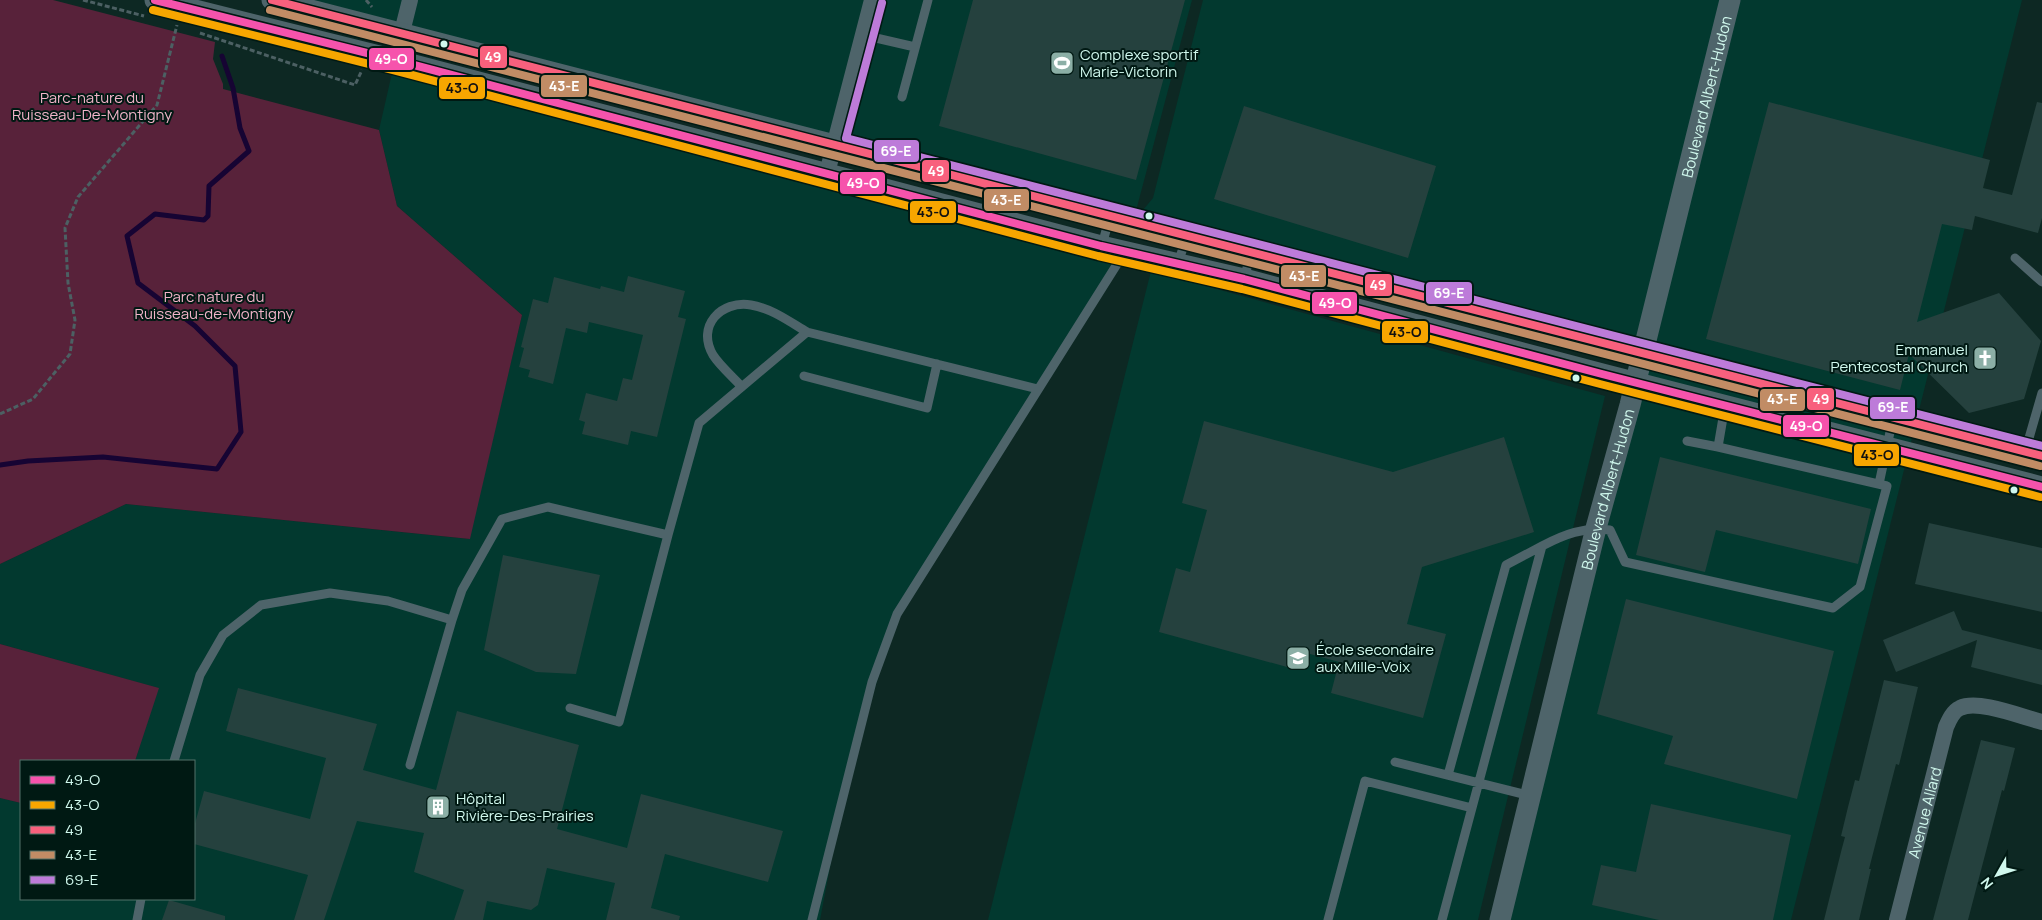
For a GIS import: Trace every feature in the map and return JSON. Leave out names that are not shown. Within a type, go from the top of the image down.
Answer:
[{"type":"street","points":[[272,0],[2034,454]]},
{"type":"street","points":[[395,60],[410,0]]},
{"type":"street","points":[[827,173],[872,0]]},
{"type":"street","name":"Boulevard Albert-Hudon","points":[[1500,920],[1532,796],[1596,528],[1643,354],[1730,0]]},
{"type":"street","points":[[152,9],[395,60],[1102,246],[1178,263],[2042,487]]},
{"type":"street","name":"Avenue Allard","points":[[1897,920],[1946,727],[1951,716],[1959,708],[1973,705],[2042,722]]},
{"type":"lane","points":[[902,97],[928,0]]},
{"type":"lane","points":[[863,34],[915,46]]},
{"type":"lane","points":[[1102,246],[1110,216]]},
{"type":"lane","points":[[1178,263],[1187,236]]},
{"type":"lane","points":[[812,920],[872,682],[897,614],[1125,251]]},
{"type":"lane","points":[[1244,280],[1251,253]]},
{"type":"lane","points":[[2015,258],[2042,282]]},
{"type":"lane","points":[[742,387],[713,355],[708,339],[709,323],[720,312],[732,305],[752,305],[783,317],[807,332],[1038,389]]},
{"type":"lane","points":[[570,708],[619,722],[699,423],[807,332]]},
{"type":"lane","points":[[804,376],[927,408],[936,364]]},
{"type":"lane","points":[[2034,454],[2042,393]]},
{"type":"lane","points":[[1718,447],[1725,405]]},
{"type":"lane","points":[[1879,484],[1893,418]]},
{"type":"lane","points":[[1448,775],[1506,565],[1565,534],[1596,528],[1610,530],[1625,562],[1833,608],[1860,587],[1887,486],[1687,441]]},
{"type":"lane","points":[[410,765],[462,590],[502,519],[548,507],[668,535]]},
{"type":"lane","points":[[1442,920],[1542,546]]},
{"type":"lane","points":[[174,760],[200,675],[223,635],[260,605],[330,594],[388,601],[452,620]]},
{"type":"lane","points":[[1395,762],[1532,796]]},
{"type":"lane","points":[[1328,920],[1365,781],[1472,808]]},
{"type":"lane","points":[[137,920],[141,900]]},
{"type":"path","points":[[83,0],[152,9]]},
{"type":"path","points":[[0,414],[33,399],[70,354],[75,320],[68,283],[65,228],[78,197],[157,106],[176,25],[186,28]]},
{"type":"path","points":[[195,31],[355,86],[370,55]]},
{"type":"shaded area","points":[[291,0],[1192,0],[1133,222],[1153,198],[1203,0],[2022,0],[1791,920],[1502,920],[1642,354],[1132,223]]},
{"type":"shaded area","name":"Hôpital Rivière-Des-Prairies","points":[[395,60],[1125,251],[897,614],[845,788],[820,920],[0,920],[0,798],[20,803],[20,900],[195,900],[195,760],[135,760],[158,688],[0,644],[0,564],[126,504],[469,539],[522,315],[397,206],[379,130]]},
{"type":"shaded area","name":"École secondaire aux Mille-Voix","points":[[1151,271],[1605,396],[1478,920],[988,920]]},
{"type":"green space","name":"Parc nature du Ruisseau-de-Montigny","points":[[0,0],[53,0],[215,42],[213,59],[223,84],[223,89],[379,130],[397,206],[522,315],[470,539],[126,504],[0,564]]},
{"type":"green space","points":[[0,644],[159,688],[135,760],[20,760],[20,803],[0,798]]},
{"type":"building","name":"Complexe sportif Marie-Victorin","points":[[973,0],[1185,0],[1136,180],[939,126]]},
{"type":"building","points":[[1769,102],[1990,160],[1983,188],[2012,195],[2037,102],[2042,103],[2042,218],[2038,233],[1975,216],[1972,230],[1942,224],[1917,322],[1999,293],[2041,341],[2024,399],[1969,413],[1909,354],[1900,390],[1706,339]]},
{"type":"building","points":[[1244,106],[1436,166],[1408,258],[1214,199]]},
{"type":"building","points":[[628,276],[685,291],[678,317],[686,319],[657,437],[631,431],[628,445],[582,434],[585,422],[579,420],[586,393],[617,401],[623,378],[632,380],[643,335],[589,322],[587,333],[566,328],[553,384],[528,377],[530,370],[519,367],[524,348],[521,347],[533,299],[548,303],[554,277],[600,289],[601,286],[624,292]]},
{"type":"building","points":[[1204,421],[1393,472],[1504,437],[1534,532],[1422,567],[1407,624],[1446,634],[1423,718],[1331,693],[1339,662],[1292,649],[1287,667],[1159,632],[1176,568],[1190,572],[1207,510],[1182,503]]},
{"type":"building","points":[[1660,457],[1871,509],[1858,564],[1716,530],[1705,572],[1636,555]]},
{"type":"building","points":[[1929,523],[2042,548],[2042,612],[1915,584]]},
{"type":"building","points":[[503,555],[600,575],[576,674],[536,672],[484,650]]},
{"type":"building","points":[[1626,599],[1834,651],[1797,799],[1664,764],[1673,736],[1597,714]]},
{"type":"building","points":[[1954,611],[1962,630],[2042,650],[2042,685],[1971,667],[1977,640],[1896,672],[1883,640]]},
{"type":"building","points":[[1884,680],[1918,687],[1899,765],[1896,764],[1869,869],[1871,869],[1859,920],[1824,920],[1845,837],[1841,836],[1848,807],[1855,780],[1859,781]]},
{"type":"building","name":"Hôpital Rivière-Des-Prairies","points":[[238,688],[377,724],[363,770],[436,790],[457,711],[579,745],[557,829],[627,848],[641,794],[783,831],[768,882],[665,854],[651,908],[680,916],[679,920],[606,920],[615,883],[547,868],[538,905],[531,910],[487,901],[483,920],[454,920],[464,890],[414,872],[424,833],[357,821],[324,920],[294,920],[308,875],[195,844],[195,823],[204,791],[310,819],[326,758],[226,731]]},
{"type":"building","points":[[1981,740],[2015,748],[2004,791],[2002,790],[1968,920],[1933,920]]},
{"type":"building","points":[[1651,804],[1791,835],[1773,920],[1659,920],[1592,905],[1601,865],[1636,872]]},
{"type":"building","points":[[169,900],[225,916],[225,920],[162,920]]},
{"type":"waterway","points":[[0,465],[28,461],[103,457],[217,469],[241,432],[235,366],[195,326],[138,283],[127,236],[155,214],[204,220],[208,216],[209,186],[249,151],[240,128],[233,88],[222,56]]},
{"type":"transit line","name":"49-O","points":[[155,0],[395,60],[1101,246],[1244,279],[1602,374],[2042,487]]},
{"type":"transit line","name":"49","points":[[272,0],[2042,456]]},
{"type":"transit line","name":"69-E","points":[[882,3],[846,138],[2042,446]]},
{"type":"transit line","name":"43-O","points":[[153,10],[393,70],[1098,256],[1242,289],[1600,384],[2040,497]]},
{"type":"transit line","name":"43-E","points":[[270,10],[2040,466]]},
{"type":"place","name":"Complexe sportif Marie-Victorin","points":[[1062,63]]},
{"type":"place","name":"Emmanuel Pentecostal Church","points":[[1985,358]]},
{"type":"place","name":"École secondaire aux Mille-Voix","points":[[1298,658]]},
{"type":"place","name":"Hôpital Rivière-Des-Prairies","points":[[438,807]]},
{"type":"park label","name":"Parc-nature du Ruisseau-De-Montigny","points":[[92,106]]}]
